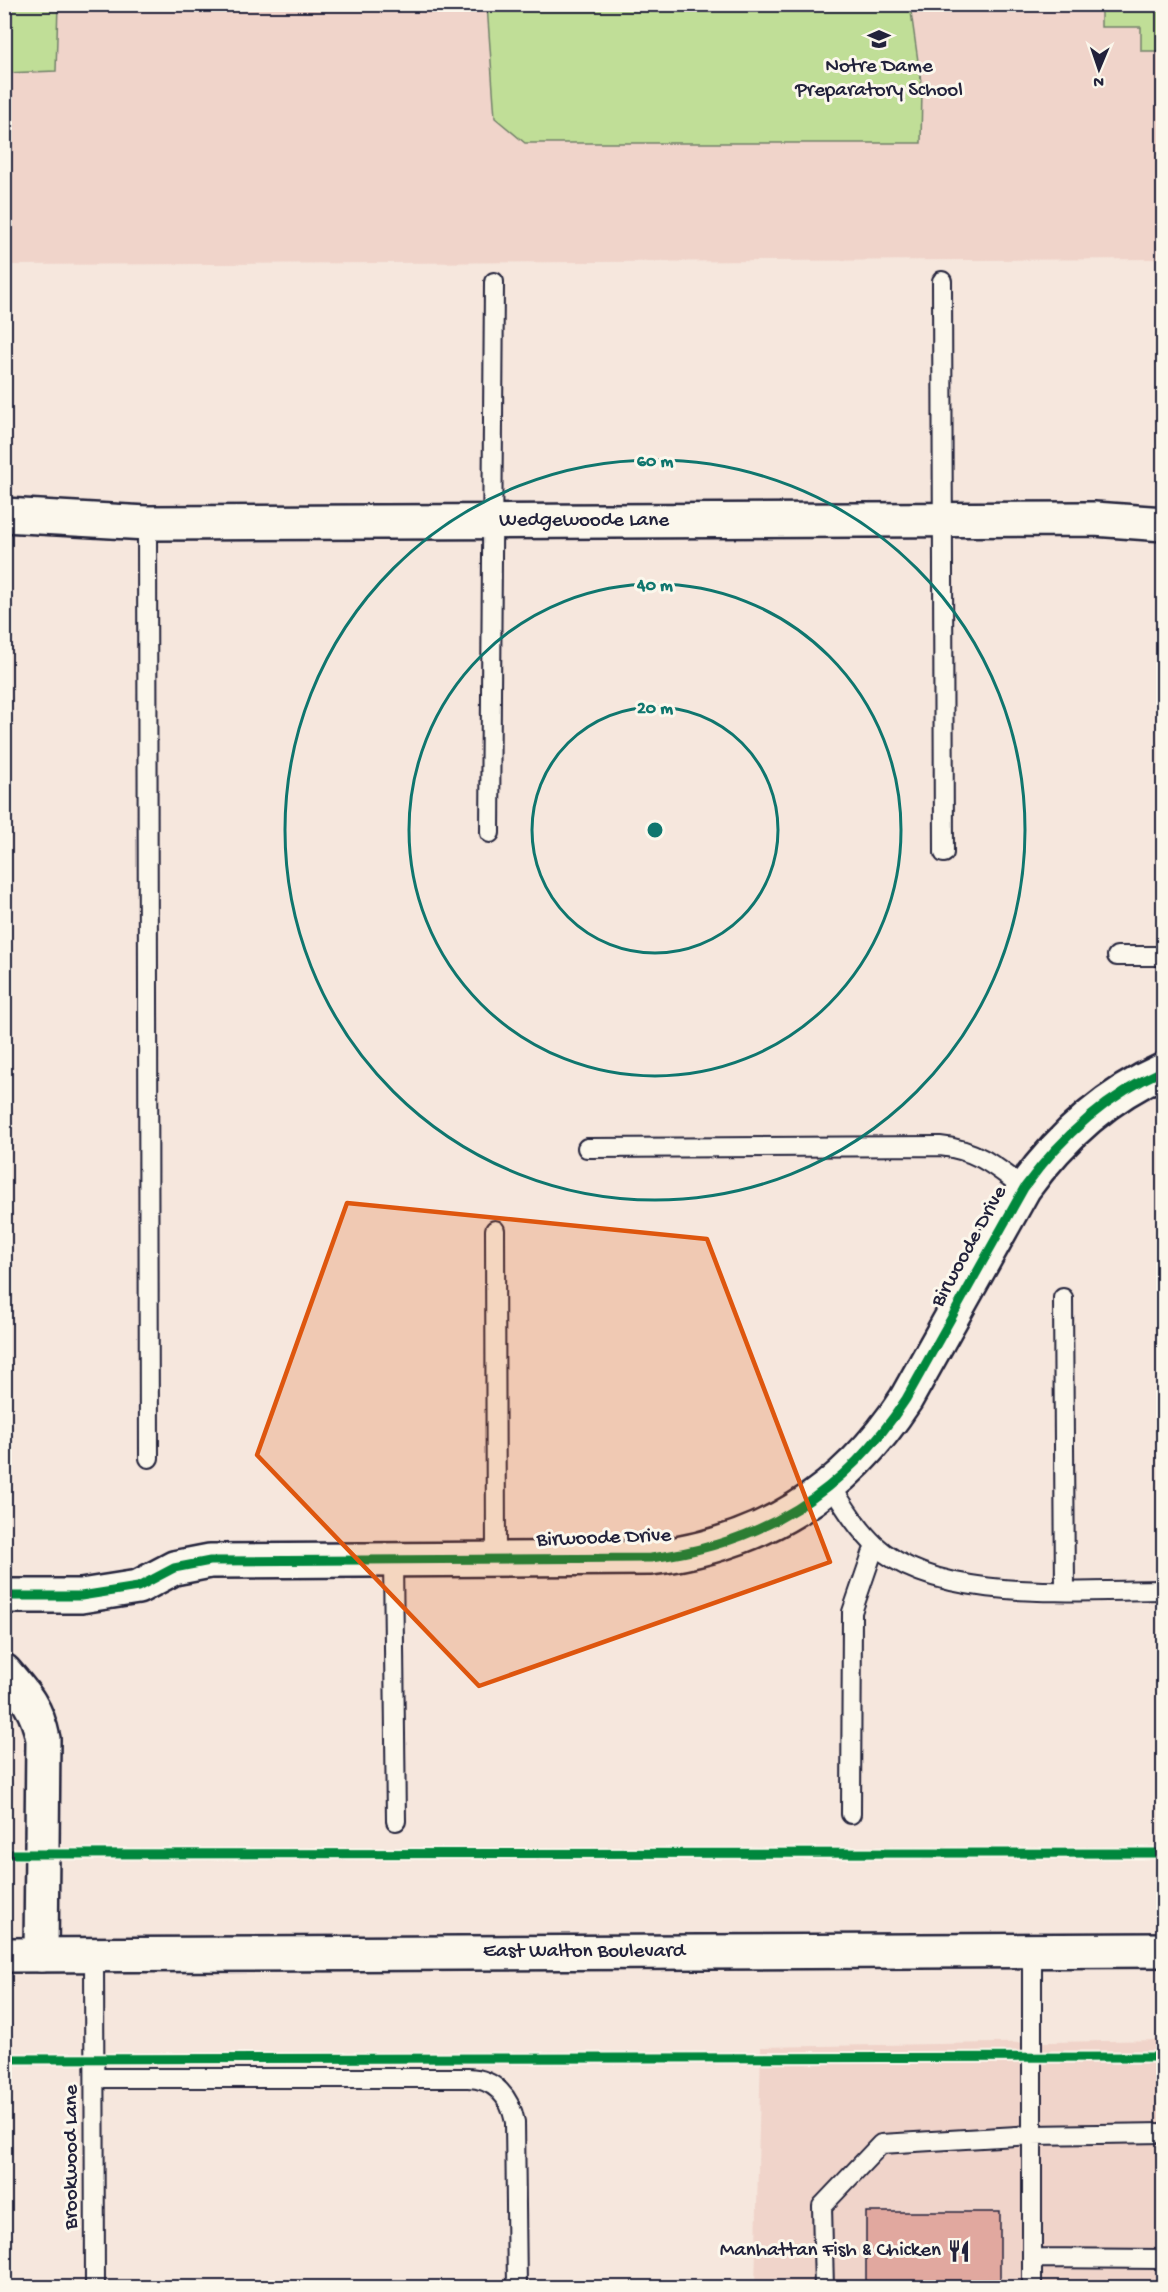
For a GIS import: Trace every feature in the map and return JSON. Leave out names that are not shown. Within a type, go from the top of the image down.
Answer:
[{"type":"street","name":"Wedgewoode Lane","points":[[4,515],[147,523],[1094,519],[1164,524]]},
{"type":"street","name":"Birwoode Drive","points":[[4,1596],[81,1596],[138,1587],[174,1568],[210,1561],[623,1559],[681,1554],[735,1540],[761,1529],[794,1511],[831,1486],[872,1446],[900,1408],[1024,1188],[1060,1142],[1091,1113],[1118,1094],[1164,1070]]},
{"type":"street","points":[[4,1671],[32,1704],[40,1721],[43,1739],[41,1955]]},
{"type":"street","name":"East Walton Boulevard","points":[[4,1955],[1164,1950]]},
{"type":"lane","points":[[942,281],[944,854]]},
{"type":"lane","points":[[490,833],[494,282]]},
{"type":"lane","points":[[147,523],[149,1458]]},
{"type":"lane","points":[[1117,956],[1164,956]]},
{"type":"lane","points":[[587,1148],[940,1146],[956,1148],[986,1159],[1024,1188]]},
{"type":"lane","points":[[495,1230],[496,1560]]},
{"type":"lane","points":[[1063,1298],[1065,1590]]},
{"type":"lane","points":[[831,1486],[861,1530],[875,1545],[906,1565],[957,1582],[1017,1590],[1164,1590]]},
{"type":"lane","points":[[851,1814],[852,1612],[875,1545]]},
{"type":"lane","points":[[393,1560],[396,1821]]},
{"type":"lane","points":[[1032,1950],[1032,2288]]},
{"type":"lane","name":"Brookwood Lane","points":[[94,1954],[95,2288]]},
{"type":"lane","points":[[95,2078],[478,2078],[493,2085],[511,2104],[515,2122],[517,2288]]},
{"type":"lane","points":[[824,2288],[822,2206],[881,2144],[1032,2135],[1164,2133]]},
{"type":"lane","points":[[1032,2258],[1164,2259]]},
{"type":"highlighted area","points":[[347,1203],[707,1239],[830,1562],[479,1686],[257,1455]]},
{"type":"shaded area","points":[[4,5],[1163,5],[1163,259],[5,265]]},
{"type":"shaded area","points":[[1163,2040],[1163,2287],[755,2288],[761,2047]]},
{"type":"green space","points":[[4,5],[58,5],[56,71],[5,73]]},
{"type":"green space","points":[[487,5],[910,5],[922,89],[921,143],[525,143],[495,118]]},
{"type":"green space","points":[[1101,5],[1163,5],[1163,51],[1141,51],[1141,27],[1101,27]]},
{"type":"building","points":[[866,2212],[1000,2212],[1000,2288],[866,2288]]},
{"type":"cycle path","points":[[4,1596],[81,1596],[138,1587],[174,1568],[210,1561],[651,1558],[691,1551],[729,1540],[764,1526],[797,1508],[828,1487],[856,1462],[882,1432],[906,1399],[1024,1188],[1038,1169],[1069,1135],[1104,1105],[1122,1092],[1164,1070]]},
{"type":"cycle path","points":[[4,1854],[1164,1853]]},
{"type":"cycle path","points":[[4,2059],[1164,2057]]},
{"type":"place","name":"Notre Dame Preparatory School","points":[[879,39]]},
{"type":"place","name":"Manhattan Fish & Chicken","points":[[959,2251]]}]
